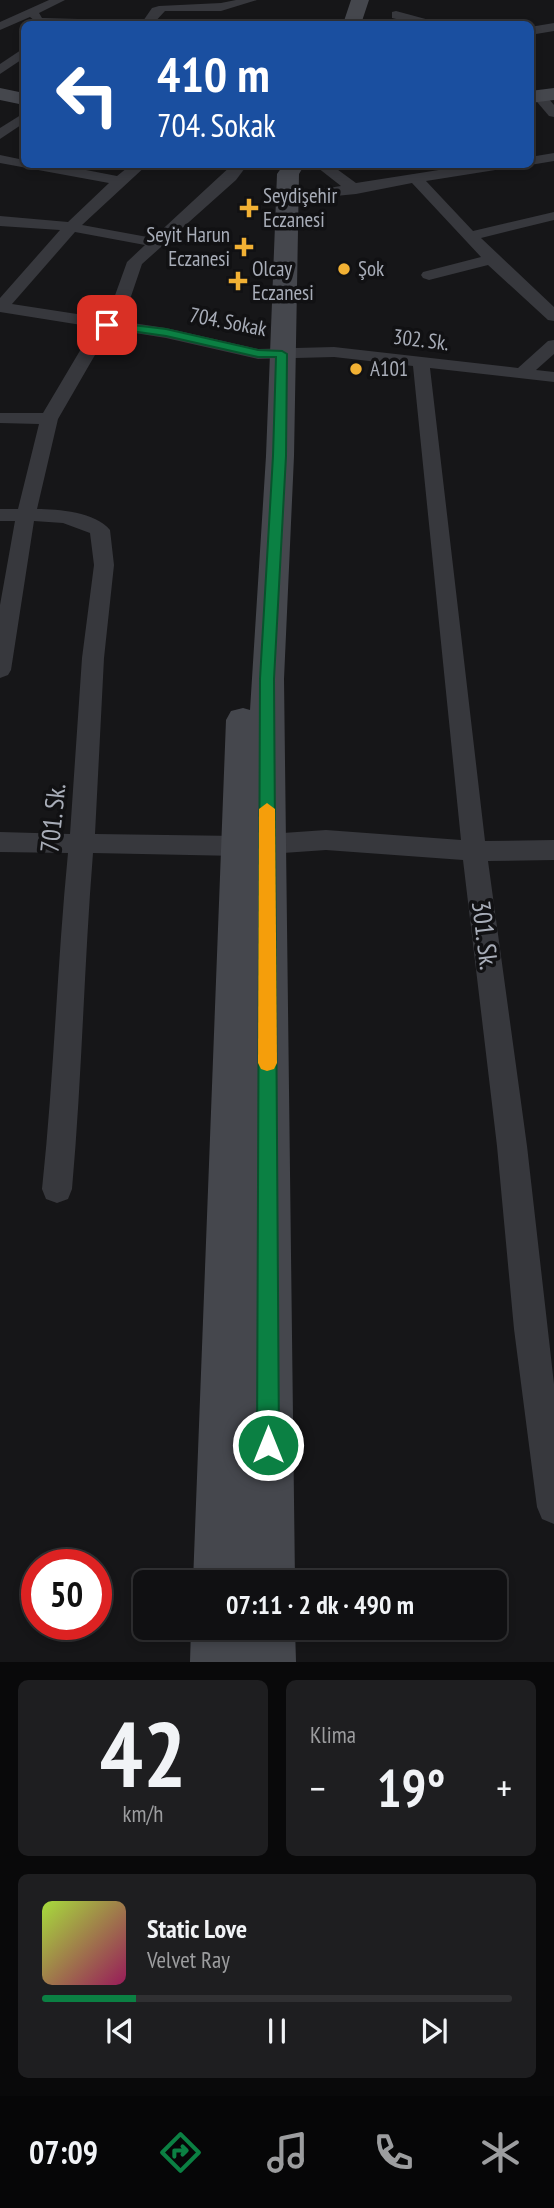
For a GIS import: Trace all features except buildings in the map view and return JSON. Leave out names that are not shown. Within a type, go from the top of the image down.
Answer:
[{"type":"main road","points":[[338,21],[342,0]]},
{"type":"main road","points":[[353,21],[360,0]]},
{"type":"main road","points":[[0,94],[21,98]]},
{"type":"main road","points":[[221,1570],[253,844],[270,354],[270,174],[286,176]]},
{"type":"main road","points":[[253,844],[268,1570]]},
{"type":"main road","points":[[218,1662],[219,1640]]},
{"type":"main road","points":[[268,1640],[268,1662]]},
{"type":"street","points":[[21,30],[0,26],[33,14],[59,0]]},
{"type":"street","points":[[149,21],[156,11],[163,8],[221,7],[251,0]]},
{"type":"street","points":[[394,13],[419,21]]},
{"type":"street","points":[[33,14],[37,21]]},
{"type":"street","points":[[534,30],[554,27]]},
{"type":"street","points":[[0,71],[21,54]]},
{"type":"street","points":[[542,92],[554,113]]},
{"type":"street","points":[[0,135],[21,119]]},
{"type":"street","points":[[534,160],[554,157]]},
{"type":"street","points":[[0,159],[21,163]]},
{"type":"street","points":[[49,168],[120,181]]},
{"type":"street","points":[[1,307],[46,253],[101,196],[136,168]]},
{"type":"street","points":[[0,670],[26,513],[49,419],[77,365],[99,331],[117,314],[135,262],[237,168]]},
{"type":"street","points":[[326,168],[356,190]]},
{"type":"street","points":[[286,176],[356,190],[486,168]]},
{"type":"street","points":[[418,180],[527,288],[554,310]]},
{"type":"street","points":[[418,180],[491,259],[554,316]]},
{"type":"street","points":[[476,235],[554,216]]},
{"type":"street","points":[[0,221],[73,228],[157,243]]},
{"type":"street","points":[[429,275],[491,259]]},
{"type":"street","name":"704. Sokak","points":[[1,307],[166,332],[270,354]]},
{"type":"street","points":[[521,374],[554,345]]},
{"type":"street","name":"302. Sk.","points":[[270,354],[334,352],[554,377]]},
{"type":"street","name":"301. Sk.","points":[[421,363],[474,851],[512,1146],[530,1329],[554,1507]]},
{"type":"street","points":[[0,418],[49,419]]},
{"type":"street","points":[[0,515],[26,513]]},
{"type":"street","name":"701. Sk.","points":[[26,513],[48,513],[77,518],[100,530],[104,565],[93,659],[66,1097],[57,1189]]},
{"type":"street","points":[[0,842],[253,844],[326,840],[474,851],[554,850]]},
{"type":"slow traffic","points":[[267,809],[267,1063]]},
{"type":"place","name":"Seydişehir Eczanesi","points":[[249,208]]},
{"type":"place","name":"Seyit Harun Eczanesi","points":[[244,247]]},
{"type":"place","name":"Şok","points":[[344,269]]},
{"type":"place","name":"Olcay Eczanesi","points":[[238,281]]},
{"type":"place","name":"A101","points":[[356,369]]},
{"type":"route","points":[[107,325],[166,332],[258,354],[282,354],[267,679],[268,1445]]}]
